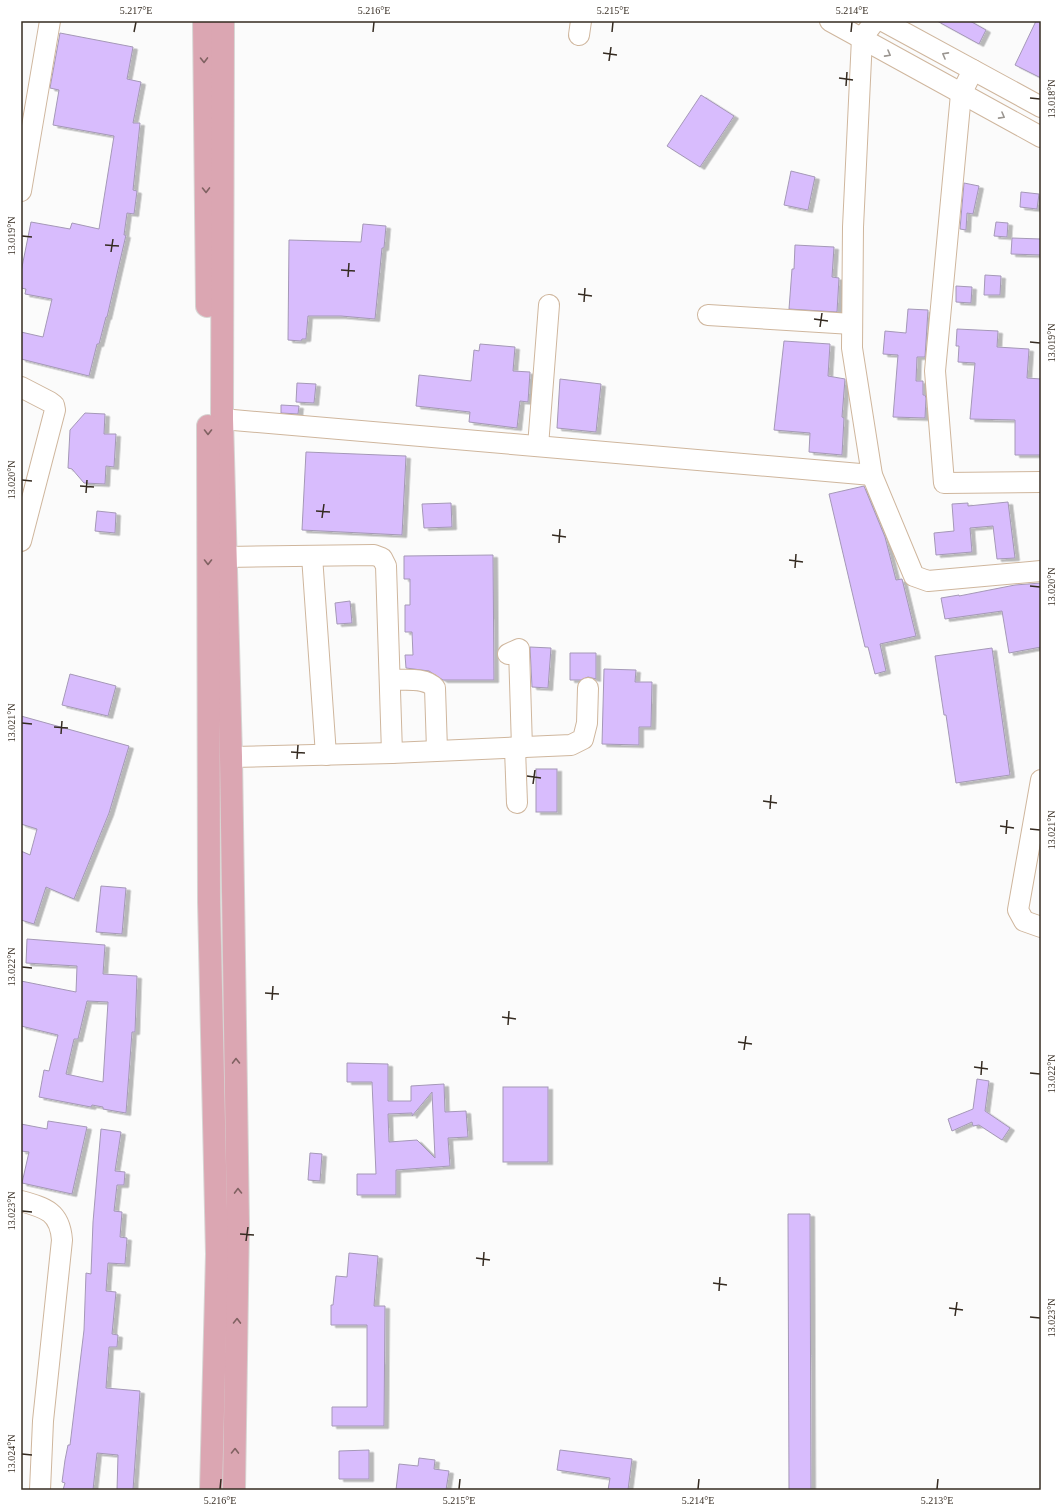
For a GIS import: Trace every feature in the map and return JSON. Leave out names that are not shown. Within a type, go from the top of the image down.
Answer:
[{"type":"main road","points":[[204,21],[208,311],[209,902],[216,1254],[211,1490]]},
{"type":"main road","points":[[223,21],[222,419],[231,757],[238,1225],[234,1490]]},
{"type":"main road","points":[[222,48],[226,21]]},
{"type":"street","points":[[21,191],[50,21]]},
{"type":"street","points":[[830,21],[1041,137]]},
{"type":"street","points":[[874,21],[862,38],[853,227],[852,324],[852,348],[872,476],[914,576],[928,581],[1041,570]]},
{"type":"street","points":[[883,21],[1041,107]]},
{"type":"street","points":[[973,70],[961,94],[935,371],[944,483],[1041,482]]},
{"type":"street","points":[[538,446],[549,305]]},
{"type":"street","points":[[708,315],[852,324]]},
{"type":"street","points":[[21,387],[50,402],[54,405],[55,410],[26,502],[21,541]]},
{"type":"street","points":[[222,419],[872,476]]},
{"type":"street","points":[[226,557],[374,555],[382,558],[386,566],[391,680],[392,753]]},
{"type":"street","points":[[312,556],[326,755]]},
{"type":"street","points":[[508,654],[518,649],[518,749],[516,803]]},
{"type":"street","points":[[391,680],[422,681],[432,683],[435,688],[437,750]]},
{"type":"street","points":[[231,757],[392,753],[437,750],[518,749],[571,745],[583,739],[586,723],[588,688]]},
{"type":"street","points":[[1041,780],[1018,910],[1024,921],[1041,927]]},
{"type":"street","points":[[21,1201],[46,1208],[58,1221],[62,1240],[44,1421],[40,1490]]},
{"type":"building","points":[[937,21],[970,21],[986,30],[979,44]]},
{"type":"building","points":[[1036,21],[1041,21],[1041,78],[1015,65]]},
{"type":"building","points":[[60,33],[133,47],[127,79],[141,82],[133,123],[140,123],[133,190],[137,191],[134,214],[127,213],[124,235],[126,235],[107,317],[99,344],[97,344],[89,376],[21,359],[21,332],[43,337],[52,299],[25,294],[26,289],[21,288],[21,272],[31,222],[70,229],[72,223],[99,229],[114,136],[53,125],[59,90],[50,88]]},
{"type":"building","points":[[701,95],[734,116],[700,167],[667,146]]},
{"type":"building","points":[[791,171],[815,177],[808,210],[784,205]]},
{"type":"building","points":[[964,183],[979,186],[973,214],[967,213],[966,230],[960,229]]},
{"type":"building","points":[[1021,192],[1039,194],[1037,209],[1020,207]]},
{"type":"building","points":[[996,222],[1008,223],[1007,237],[994,236]]},
{"type":"building","points":[[363,224],[386,226],[384,248],[382,248],[375,319],[341,316],[308,316],[306,339],[302,339],[301,341],[288,340],[289,240],[361,242]]},
{"type":"building","points":[[1012,238],[1041,239],[1041,255],[1011,254]]},
{"type":"building","points":[[795,245],[834,247],[832,277],[839,278],[837,312],[789,309],[792,269],[794,269]]},
{"type":"building","points":[[985,275],[1001,276],[1000,295],[984,295]]},
{"type":"building","points":[[956,286],[972,287],[971,303],[956,302]]},
{"type":"building","points":[[908,309],[928,310],[925,357],[917,357],[916,381],[923,381],[923,395],[925,395],[926,398],[925,418],[893,417],[898,355],[883,354],[885,331],[906,333]]},
{"type":"building","points":[[957,329],[998,331],[997,347],[1029,349],[1027,378],[1041,379],[1041,455],[1015,455],[1015,420],[970,419],[975,363],[958,362],[959,346],[956,346]]},
{"type":"building","points":[[784,341],[830,344],[828,376],[845,379],[842,417],[844,418],[842,455],[809,452],[810,433],[774,430]]},
{"type":"building","points":[[480,344],[515,347],[513,371],[530,372],[528,402],[520,401],[517,428],[469,422],[470,412],[416,406],[419,375],[471,381],[474,350],[479,351]]},
{"type":"building","points":[[560,379],[601,384],[596,432],[557,428]]},
{"type":"building","points":[[297,383],[316,384],[314,403],[296,402]]},
{"type":"building","points":[[281,405],[299,406],[298,414],[281,413]]},
{"type":"building","points":[[85,413],[105,414],[104,434],[116,434],[114,467],[106,466],[105,484],[84,483],[72,469],[68,468],[70,430]]},
{"type":"building","points":[[306,452],[406,456],[402,535],[302,530]]},
{"type":"building","points":[[864,486],[885,537],[896,580],[902,579],[916,636],[880,644],[886,671],[875,674],[868,647],[865,647],[829,494]]},
{"type":"building","points":[[1008,502],[1015,558],[997,559],[993,526],[970,528],[972,552],[936,555],[934,533],[954,531],[952,504],[968,503],[968,506]]},
{"type":"building","points":[[451,503],[452,527],[424,528],[422,504]]},
{"type":"building","points":[[97,511],[116,513],[115,533],[95,531]]},
{"type":"building","points":[[493,555],[494,680],[443,680],[429,671],[406,668],[405,655],[413,655],[412,632],[405,632],[405,605],[410,605],[410,579],[404,579],[404,556]]},
{"type":"building","points":[[1041,583],[1041,647],[1009,653],[1002,611],[945,619],[941,598],[1015,585]]},
{"type":"building","points":[[350,601],[352,623],[337,624],[335,603]]},
{"type":"building","points":[[530,647],[551,648],[548,688],[532,687]]},
{"type":"building","points":[[992,648],[1010,775],[956,783],[946,715],[944,715],[935,656]]},
{"type":"building","points":[[570,653],[596,653],[596,679],[588,677],[581,680],[570,680]]},
{"type":"building","points":[[604,669],[636,670],[635,682],[652,682],[651,727],[639,727],[639,745],[602,744]]},
{"type":"building","points":[[70,674],[116,686],[108,716],[62,705]]},
{"type":"building","points":[[21,716],[129,746],[109,813],[74,899],[46,887],[34,924],[21,920],[21,851],[30,855],[37,829],[21,824]]},
{"type":"building","points":[[536,769],[557,769],[557,812],[536,812]]},
{"type":"building","points":[[101,886],[126,888],[122,934],[96,932]]},
{"type":"building","points":[[27,939],[105,945],[103,974],[137,976],[135,1032],[132,1032],[126,1113],[103,1109],[103,1107],[92,1105],[91,1107],[39,1097],[44,1070],[49,1071],[58,1035],[21,1026],[21,981],[76,992],[77,966],[26,963]],"holes":[[[87,1001],[108,1002],[103,1082],[66,1074],[74,1039],[78,1039]]]},
{"type":"building","points":[[347,1063],[388,1064],[388,1101],[411,1101],[411,1086],[444,1084],[445,1112],[466,1111],[468,1137],[448,1138],[450,1166],[396,1170],[396,1195],[357,1195],[357,1174],[376,1174],[372,1082],[347,1082]],"holes":[[[432,1092],[435,1158],[417,1140],[389,1142],[388,1114],[412,1113],[412,1116]]]},
{"type":"building","points":[[977,1079],[989,1081],[985,1111],[1010,1128],[1002,1140],[979,1125],[973,1126],[972,1122],[952,1131],[948,1119],[973,1109]]},
{"type":"building","points":[[503,1087],[548,1087],[548,1162],[503,1162]]},
{"type":"building","points":[[48,1121],[87,1127],[72,1194],[22,1183],[29,1152],[21,1151],[21,1124],[47,1129]]},
{"type":"building","points":[[101,1129],[121,1132],[115,1171],[125,1172],[124,1185],[117,1185],[114,1211],[122,1212],[120,1237],[127,1238],[125,1264],[108,1263],[106,1291],[116,1292],[112,1334],[118,1335],[117,1347],[109,1347],[106,1388],[140,1391],[133,1490],[117,1490],[118,1455],[97,1453],[93,1490],[63,1490],[65,1483],[62,1482],[68,1445],[70,1445],[84,1330],[86,1273],[91,1274],[93,1222]]},
{"type":"building","points":[[310,1153],[322,1154],[320,1181],[308,1180]]},
{"type":"building","points":[[788,1214],[810,1214],[811,1490],[789,1490]]},
{"type":"building","points":[[349,1253],[378,1256],[374,1306],[385,1306],[384,1426],[332,1426],[332,1407],[367,1407],[367,1325],[331,1325],[331,1305],[333,1305],[336,1276],[347,1277]]},
{"type":"building","points":[[369,1450],[369,1479],[339,1479],[339,1451]]},
{"type":"building","points":[[560,1450],[632,1459],[628,1490],[608,1490],[610,1478],[557,1470]]},
{"type":"building","points":[[419,1458],[435,1460],[434,1469],[449,1471],[446,1490],[396,1490],[399,1464],[418,1466]]}]
